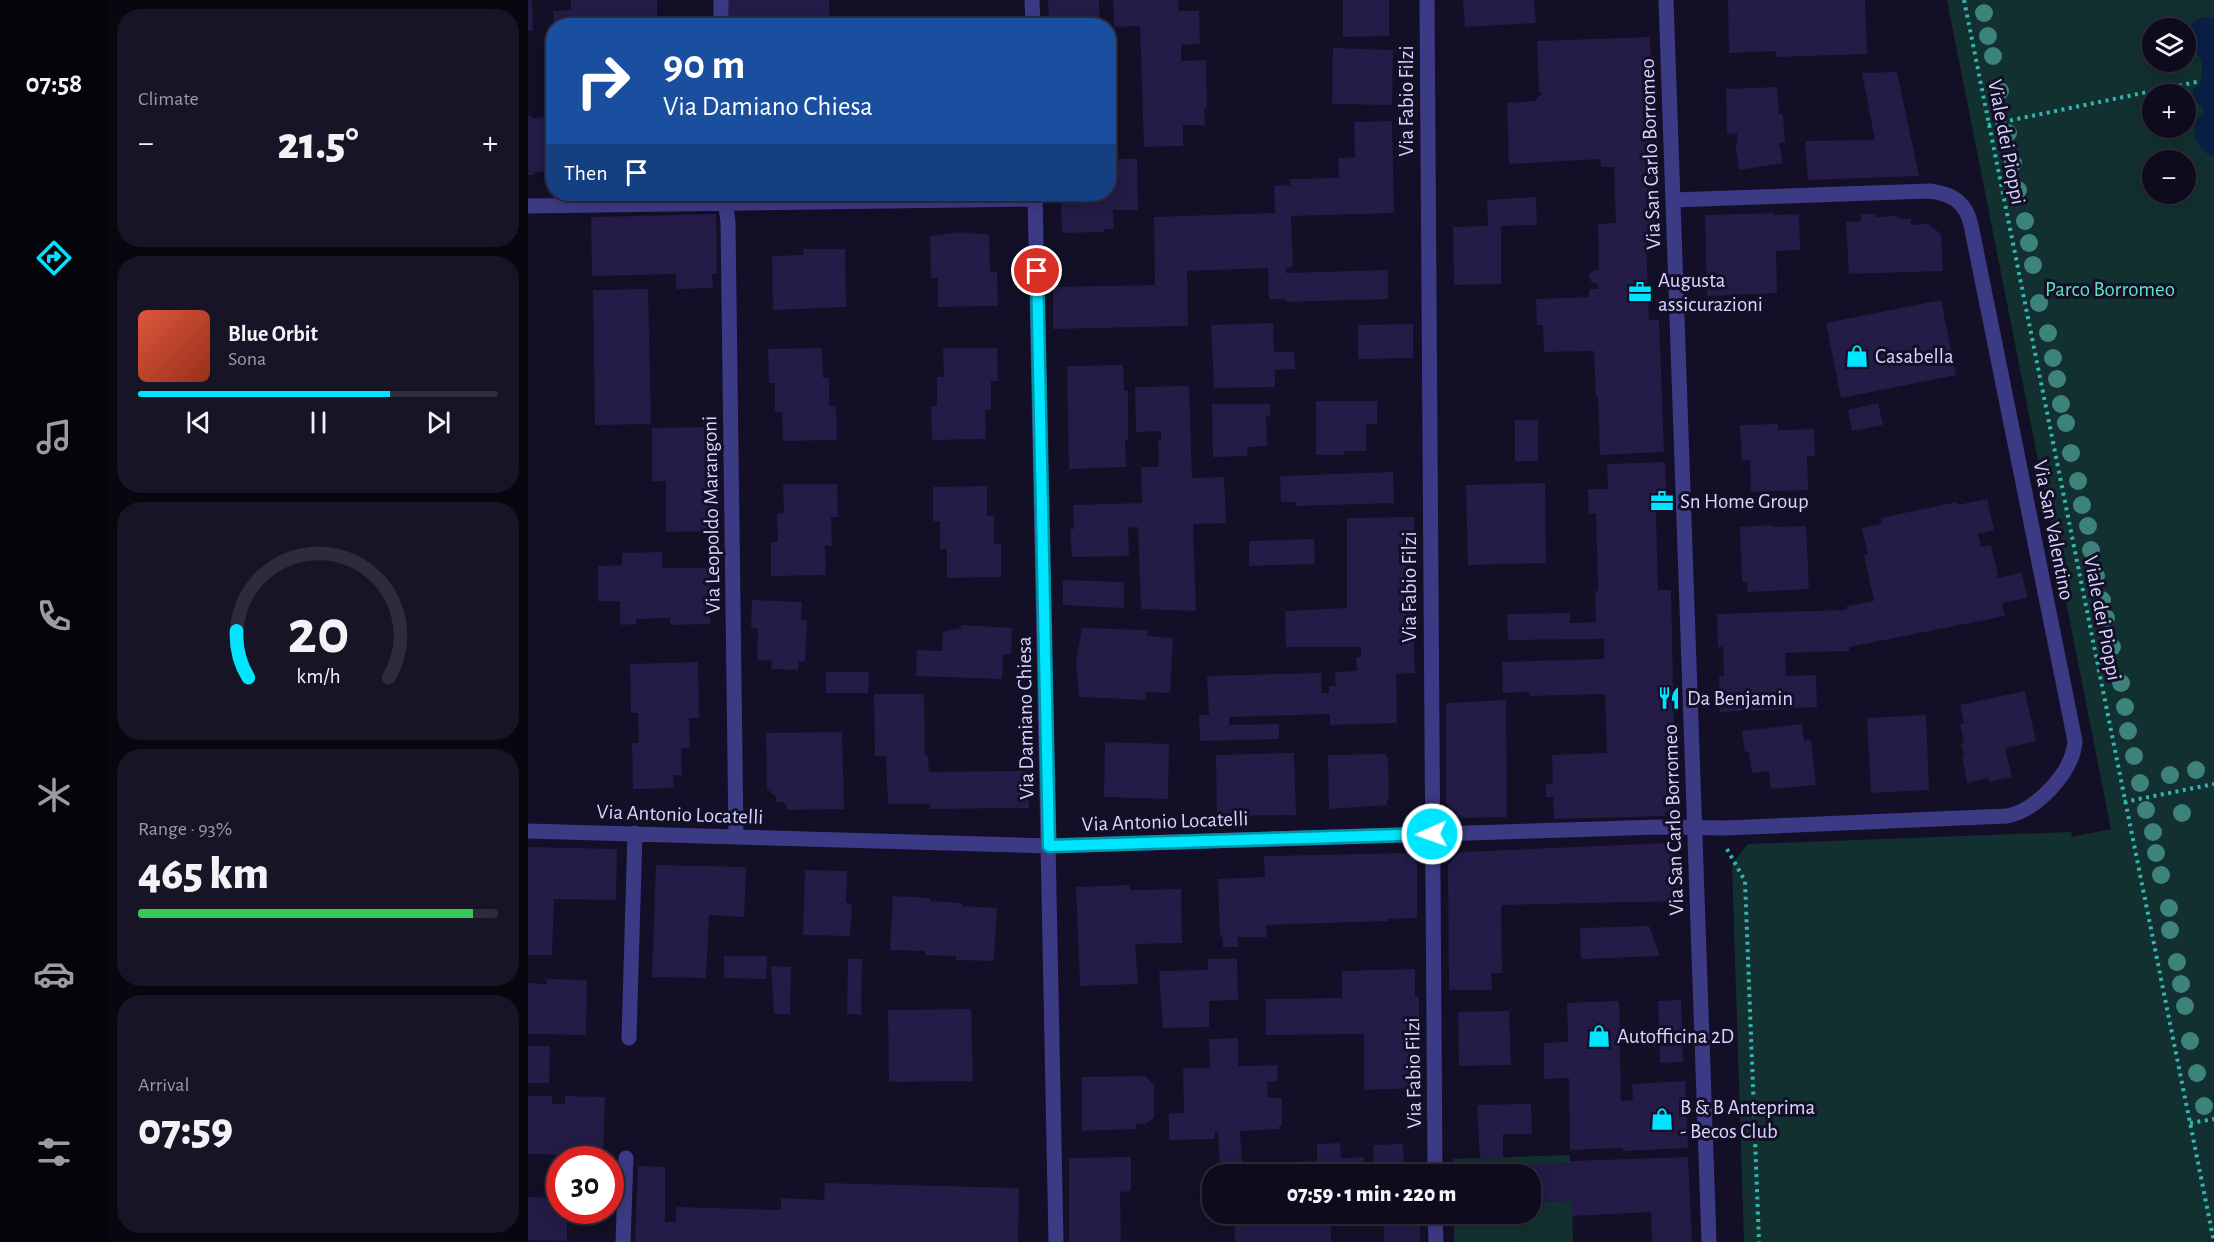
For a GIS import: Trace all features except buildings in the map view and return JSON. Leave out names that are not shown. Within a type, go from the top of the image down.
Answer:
[{"type":"street","points":[[721,0],[721,18]]},
{"type":"street","points":[[1032,0],[1033,18]]},
{"type":"street","name":"Via Fabio Filzi","points":[[1427,0],[1435,1164]]},
{"type":"street","name":"Via San Carlo Borromeo","points":[[1666,0],[1709,1242]]},
{"type":"street","name":"Via San Valentino","points":[[1673,200],[1930,191],[1949,194],[1964,207],[1971,225],[2075,741],[2070,764],[2035,804],[2018,814],[1695,828]]},
{"type":"street","points":[[528,206],[651,201]]},
{"type":"street","name":"Via Leopoldo Marangoni","points":[[725,201],[728,222],[736,836]]},
{"type":"street","name":"Via Damiano Chiesa","points":[[1036,201],[1056,1242]]},
{"type":"street","name":"Via Antonio Locatelli","points":[[528,831],[1049,846],[1660,827],[1695,828]]},
{"type":"street","points":[[629,1038],[635,833]]},
{"type":"street","points":[[623,1242],[626,1158]]},
{"type":"street","points":[[1435,1224],[1436,1242]]},
{"type":"path","name":"Viale dei Pioppi","points":[[1964,0],[2214,1242]]},
{"type":"path","points":[[1988,125],[2201,81]]},
{"type":"path","points":[[2124,802],[2214,784]]},
{"type":"path","points":[[1725,828],[1727,850],[1745,881],[1759,1242]]},
{"type":"path","points":[[2190,1123],[2214,1119]]},
{"type":"green space","name":"Parco Borromeo","points":[[1947,0],[2214,0],[2214,1242],[1744,1242],[1732,864],[1748,844],[2071,832],[2072,837],[2111,829]]},
{"type":"green space","points":[[1570,1155],[1570,1163],[1453,1164],[1453,1159]]},
{"type":"green space","points":[[1572,1201],[1573,1242],[1454,1242],[1454,1224],[1541,1224],[1541,1202]]},
{"type":"water","points":[[2204,17],[2214,18],[2214,156],[2204,151],[2195,138],[2196,122],[2204,111],[2196,100],[2196,87],[2200,84],[2202,69],[2196,49],[2196,21]]},
{"type":"place","name":"Augusta assicurazioni","points":[[1640,292]]},
{"type":"place","name":"Casabella","points":[[1857,356]]},
{"type":"place","name":"Sn Home Group","points":[[1662,501]]},
{"type":"place","name":"Da Benjamin","points":[[1669,698]]},
{"type":"place","name":"Autofficina 2D","points":[[1599,1036]]},
{"type":"place","name":"B & B Anteprima - Becos Club","points":[[1662,1119]]},
{"type":"route","points":[[1037,271],[1049,846],[1432,834]]}]
